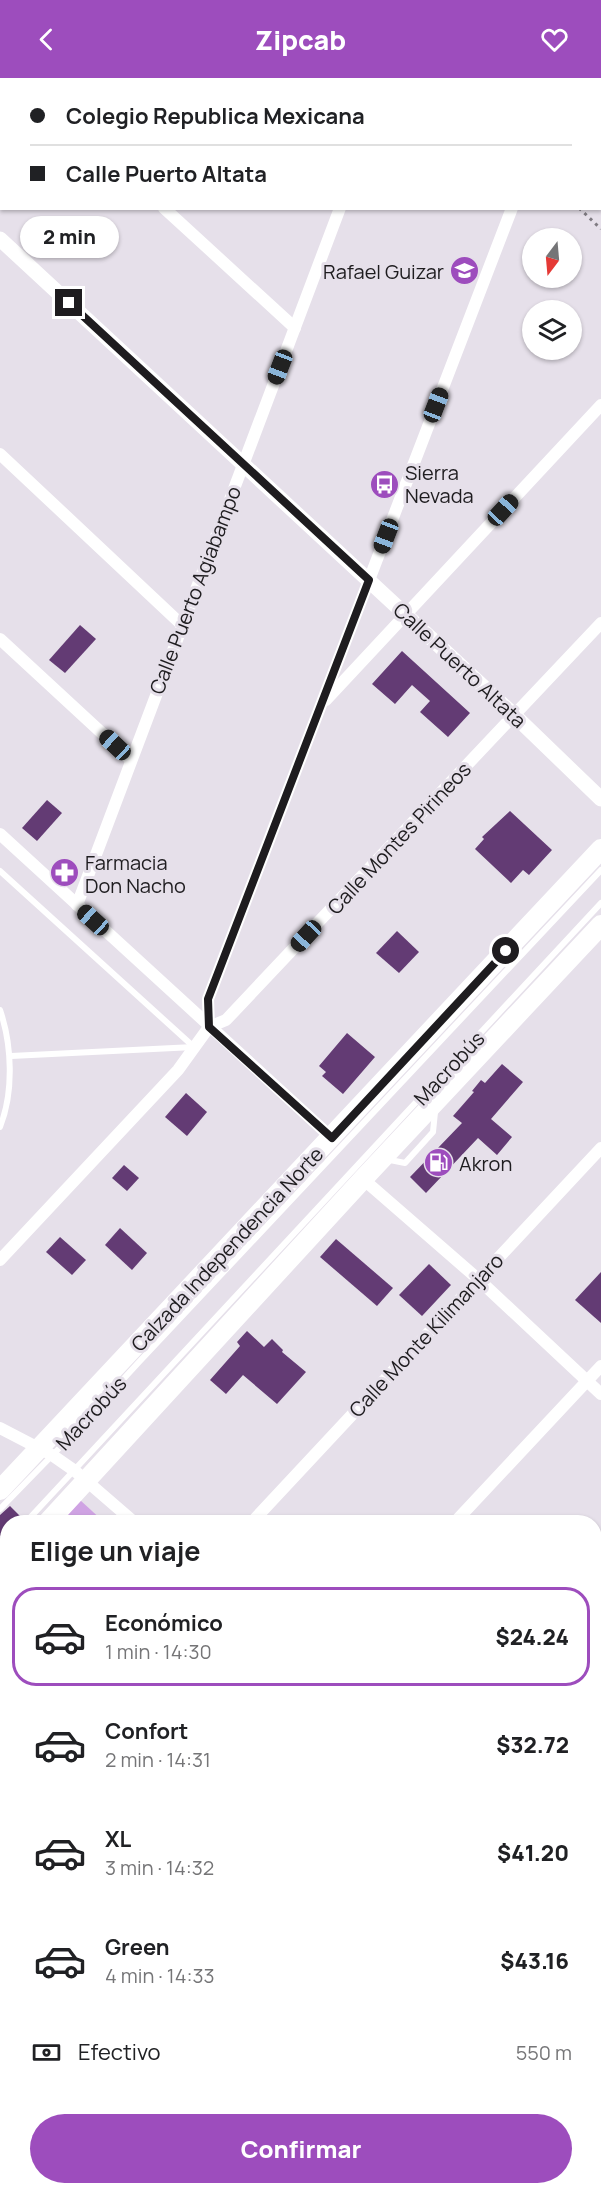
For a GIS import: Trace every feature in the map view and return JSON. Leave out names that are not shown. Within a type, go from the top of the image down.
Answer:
[{"type":"main road","name":"Calzada Independencia Norte","points":[[0,1490],[46,1452],[332,1138],[601,849]]},
{"type":"main road","points":[[53,1515],[80,1475],[435,1103],[601,925]]},
{"type":"street","points":[[166,210],[295,328]]},
{"type":"street","name":"Calle Puerto Agiabampo","points":[[77,905],[339,210]]},
{"type":"street","points":[[209,1027],[208,999],[511,210]]},
{"type":"street","name":"Calle Puerto Altata","points":[[0,239],[406,614],[601,799]]},
{"type":"street","points":[[320,707],[601,405]]},
{"type":"street","points":[[0,454],[182,625]]},
{"type":"street","name":"Calle Montes Pirineos","points":[[0,1260],[178,1070],[209,1027],[226,1020],[601,623]]},
{"type":"street","points":[[0,639],[131,760]]},
{"type":"street","points":[[0,834],[332,1138]]},
{"type":"street","name":"Calle Monte Kilimanjaro","points":[[259,1515],[601,1148]]},
{"type":"street","points":[[363,1179],[478,1279],[601,1394]]},
{"type":"street","points":[[463,1515],[601,1366]]},
{"type":"street","points":[[0,1428],[46,1452],[80,1475],[126,1515]]},
{"type":"lane","name":"Macrobús","points":[[0,1509],[46,1452],[601,870]]},
{"type":"lane","points":[[0,871],[194,1047]]},
{"type":"lane","name":"Macrobús","points":[[34,1515],[80,1475],[601,903]]},
{"type":"lane","points":[[0,1010],[11,1056],[5,1114],[0,1127]]},
{"type":"lane","points":[[11,1056],[194,1047]]},
{"type":"path","points":[[581,210],[601,229]]},
{"type":"shaded area","points":[[80,1500],[96,1515],[66,1515]]},
{"type":"building","points":[[80,625],[96,639],[65,673],[49,660]]},
{"type":"building","points":[[402,651],[470,713],[448,737],[420,712],[430,701],[412,685],[395,704],[372,684]]},
{"type":"building","points":[[47,800],[62,813],[37,841],[22,828]]},
{"type":"building","points":[[510,811],[552,850],[529,875],[523,870],[511,883],[475,849],[484,839],[482,837]]},
{"type":"building","points":[[397,931],[419,952],[399,973],[376,953]]},
{"type":"building","points":[[347,1033],[375,1057],[343,1094],[322,1076],[326,1072],[319,1066]]},
{"type":"building","points":[[502,1064],[523,1082],[491,1119],[512,1137],[497,1155],[478,1138],[426,1193],[410,1177],[462,1123],[453,1116],[474,1092],[472,1091],[481,1080],[485,1083]]},
{"type":"building","points":[[186,1093],[207,1112],[187,1136],[165,1117]]},
{"type":"building","points":[[124,1165],[139,1178],[127,1191],[112,1178]]},
{"type":"building","points":[[120,1228],[147,1253],[132,1270],[105,1245]]},
{"type":"building","points":[[60,1237],[86,1260],[72,1275],[46,1252]]},
{"type":"building","points":[[336,1239],[393,1288],[377,1306],[320,1257]]},
{"type":"building","points":[[429,1264],[451,1285],[422,1316],[399,1295]]},
{"type":"building","points":[[601,1272],[601,1323],[575,1300]]},
{"type":"building","points":[[247,1331],[264,1347],[272,1339],[283,1350],[282,1352],[306,1372],[277,1404],[243,1375],[226,1394],[210,1380],[240,1346],[237,1342]]},
{"type":"building","points":[[10,1506],[19,1515],[0,1515]]},
{"type":"place","name":"Rafael Guizar","points":[[465,271]]},
{"type":"place","name":"Sierra Nevada","points":[[384,484]]},
{"type":"place","name":"Farmacia Don Nacho","points":[[64,873]]},
{"type":"place","name":"Akron","points":[[438,1163]]},
{"type":"route","points":[[69,303],[369,580],[208,999],[209,1027],[332,1138],[506,951]]}]
